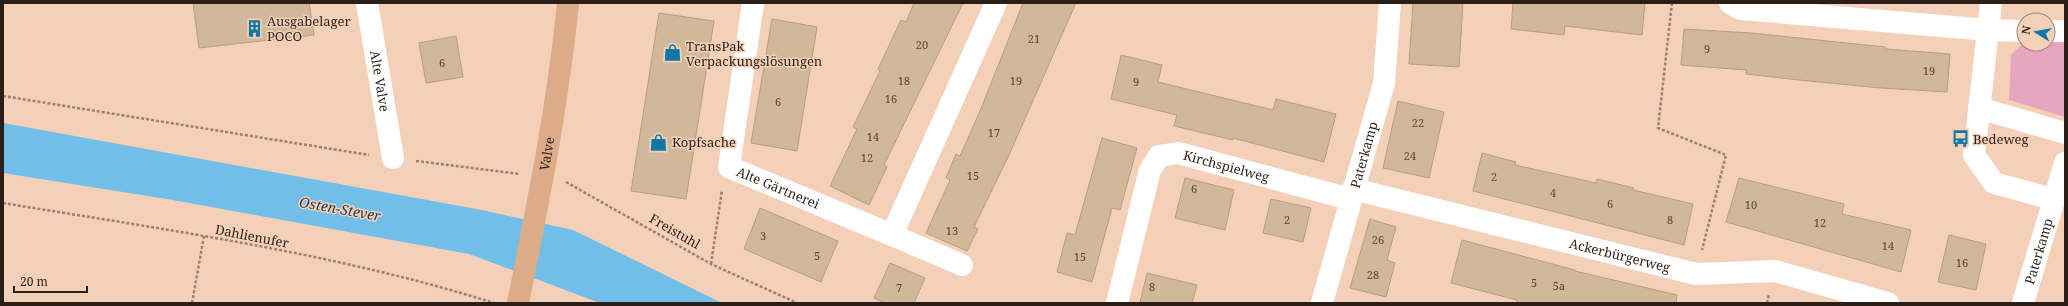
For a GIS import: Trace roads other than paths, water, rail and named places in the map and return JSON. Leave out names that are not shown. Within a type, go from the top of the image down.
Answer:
[{"type":"main road","name":"Valve","points":[[519,302],[541,186],[564,46],[568,3]]},
{"type":"street","name":"Alte Valve","points":[[368,3],[393,158]]},
{"type":"street","name":"Alte Gärtnerei","points":[[753,3],[729,167],[962,265]]},
{"type":"street","points":[[892,235],[996,3]]},
{"type":"street","name":"Paterkamp","points":[[1322,303],[1384,84],[1390,3]]},
{"type":"street","points":[[1730,3],[1741,9],[1989,30],[2016,31]]},
{"type":"street","points":[[1991,3],[1974,156],[1994,183],[2053,199]]},
{"type":"street","points":[[1979,108],[2065,133]]},
{"type":"street","name":"Kirchspielweg","points":[[1117,303],[1150,170],[1159,156],[1178,154],[1352,194]]},
{"type":"street","name":"Paterkamp","points":[[2023,303],[2065,163]]},
{"type":"street","name":"Ackerbürgerweg","points":[[1352,194],[1696,274],[1775,271],[1888,303]]},
{"type":"water","name":"Osten-Stever","points":[[3,123],[482,210],[573,230],[722,303],[600,303],[469,254],[173,200],[3,173]]},
{"type":"place","name":"Ausgabelager POCO","points":[[254,28]]},
{"type":"place","name":"TransPak Verpackungslösungen","points":[[673,53]]},
{"type":"place","name":"Bedeweg","points":[[1960,139]]},
{"type":"place","name":"Kopfsache","points":[[659,142]]}]
